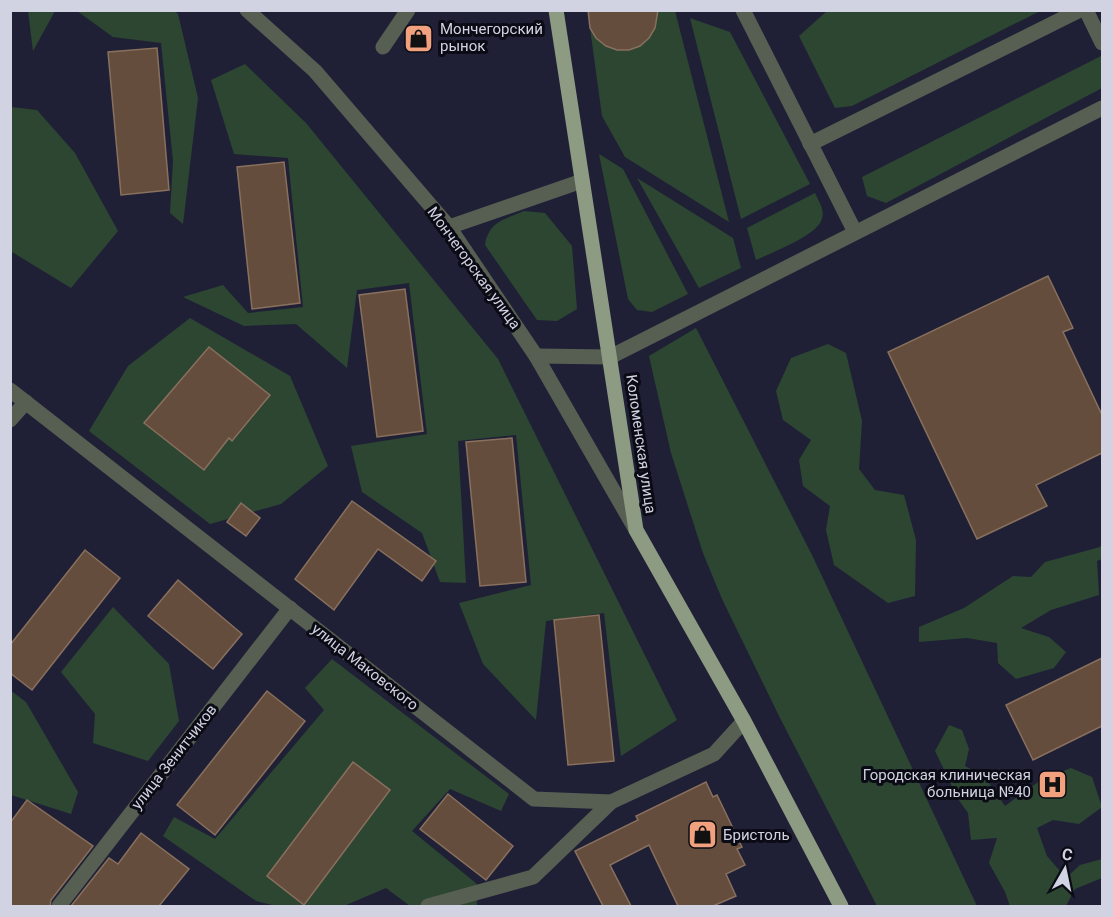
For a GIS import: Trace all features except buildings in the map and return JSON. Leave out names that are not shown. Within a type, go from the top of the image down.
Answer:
[{"type":"main road","name":"Коломенская улица","points":[[556,10],[636,530],[744,721],[841,906]]},
{"type":"street","name":"Мончегорская улица","points":[[247,10],[315,71],[449,227],[536,356],[636,530]]},
{"type":"street","points":[[383,47],[408,10]]},
{"type":"street","points":[[743,10],[855,232]]},
{"type":"street","points":[[810,144],[1080,10]]},
{"type":"street","points":[[1086,10],[1102,43]]},
{"type":"street","points":[[536,356],[610,357],[1102,108]]},
{"type":"street","points":[[449,227],[582,181]]},
{"type":"street","name":"улица Маковского","points":[[10,390],[534,800],[611,802],[714,754],[744,721]]},
{"type":"street","points":[[10,420],[26,402]]},
{"type":"street","name":"улица Зенитчиков","points":[[59,906],[290,608]]},
{"type":"street","points":[[428,906],[534,877],[611,802]]},
{"type":"green space","points":[[28,11],[55,11],[33,51]]},
{"type":"green space","points":[[77,11],[174,11],[178,14],[198,98],[183,224],[170,213],[173,161],[161,43],[113,37]]},
{"type":"green space","points":[[656,11],[675,11],[729,222],[625,157],[602,116],[590,28],[598,40],[606,46],[615,50],[634,48],[649,38],[654,30]]},
{"type":"green space","points":[[827,11],[1040,11],[852,106],[835,108],[799,36]]},
{"type":"green space","points":[[690,18],[730,32],[810,184],[741,219]]},
{"type":"green space","points":[[1101,56],[1102,88],[886,203],[867,196],[862,177]]},
{"type":"green space","points":[[245,64],[306,123],[498,359],[677,720],[621,756],[604,613],[546,621],[536,720],[483,664],[459,603],[531,585],[516,435],[458,441],[466,583],[440,582],[422,533],[362,492],[351,446],[427,434],[409,283],[357,290],[347,368],[296,324],[244,326],[183,297],[223,285],[248,313],[303,307],[288,158],[234,154],[211,80]]},
{"type":"green space","points":[[11,107],[37,110],[75,153],[118,231],[71,288],[11,253]]},
{"type":"green space","points":[[599,154],[623,169],[688,294],[652,312],[637,310],[628,299]]},
{"type":"green space","points":[[637,178],[733,238],[741,268],[699,288]]},
{"type":"green space","points":[[815,193],[823,214],[817,227],[792,244],[756,260],[747,228]]},
{"type":"green space","points":[[524,211],[545,213],[572,246],[577,309],[557,321],[537,320],[485,245],[490,231],[498,222]]},
{"type":"green space","points":[[190,318],[290,376],[328,466],[281,504],[210,524],[89,431],[128,366]]},
{"type":"green space","points":[[696,328],[812,555],[977,906],[877,906],[779,716],[722,599],[703,553],[671,453],[649,356]]},
{"type":"green space","points":[[828,344],[846,353],[862,421],[859,469],[875,490],[904,495],[916,540],[915,596],[888,603],[834,565],[826,530],[830,506],[803,486],[799,460],[811,440],[783,420],[776,391],[791,358]]},
{"type":"green space","points":[[1102,544],[1102,559],[1097,561],[1099,595],[1051,610],[1021,628],[1049,637],[1066,652],[1054,668],[1016,679],[998,663],[997,643],[967,638],[919,642],[919,627],[964,608],[1013,576],[1031,577],[1045,562],[1100,547]]},
{"type":"green space","points":[[113,607],[169,664],[179,721],[148,761],[93,743],[95,714],[61,672]]},
{"type":"green space","points":[[332,659],[509,794],[501,811],[450,789],[412,831],[477,884],[477,906],[410,906],[386,888],[344,906],[276,906],[256,901],[163,836],[174,817],[215,839],[324,710],[305,688]]},
{"type":"green space","points":[[10,690],[26,702],[78,792],[71,814],[11,795]]},
{"type":"green space","points":[[949,725],[962,730],[969,749],[965,766],[985,777],[1005,806],[1041,780],[1071,768],[1092,777],[1102,807],[1079,824],[1053,820],[1037,828],[1047,856],[1066,878],[1080,865],[1102,859],[1102,878],[1075,889],[1066,906],[1010,906],[989,863],[997,838],[971,840],[968,813],[958,799],[935,751]]},
{"type":"place","name":"Мончегорский рынок","points":[[419,38]]},
{"type":"place","name":"Городская клиническая больница №40","points":[[1052,784]]},
{"type":"place","name":"Бристоль","points":[[702,835]]}]
